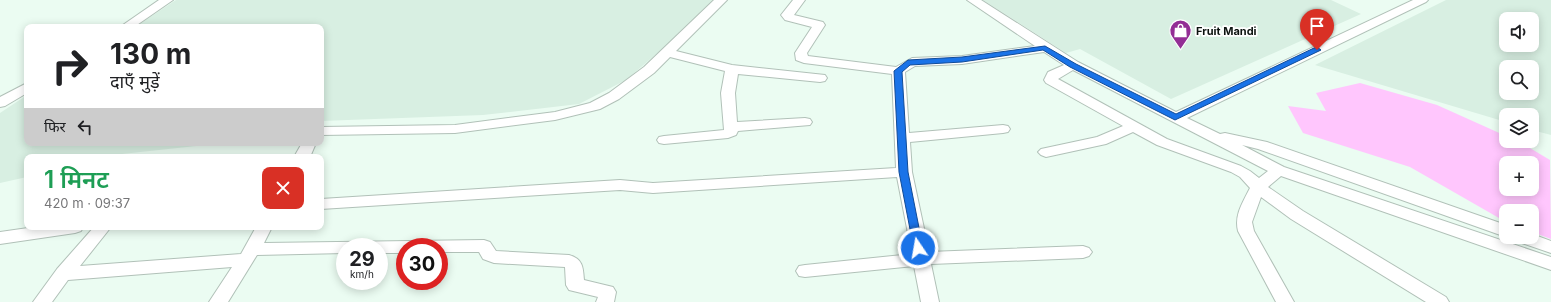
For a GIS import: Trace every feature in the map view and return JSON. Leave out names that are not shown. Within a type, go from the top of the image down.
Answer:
[{"type":"street","points":[[131,24],[167,0]]},
{"type":"street","points":[[324,131],[455,129],[575,112],[595,106],[614,96],[649,70],[721,0]]},
{"type":"street","points":[[799,0],[787,15],[789,17],[820,25],[801,53],[801,57],[804,59],[898,71],[908,63],[912,62],[962,60],[1045,48]]},
{"type":"street","points":[[973,0],[1073,65],[1279,170],[1551,264]]},
{"type":"street","points":[[1175,118],[1422,0]]},
{"type":"street","points":[[667,52],[732,69],[820,78]]},
{"type":"street","points":[[1073,65],[1053,75],[1052,80],[1132,127],[1172,147],[1232,167],[1245,174],[1258,187],[1297,215],[1440,302]]},
{"type":"street","points":[[664,140],[728,134],[732,132],[728,108],[728,93],[732,69]]},
{"type":"street","points":[[898,71],[904,172],[930,302]]},
{"type":"street","points":[[0,103],[24,89]]},
{"type":"street","points":[[732,128],[805,122]]},
{"type":"street","points":[[1046,152],[1101,141],[1132,127]]},
{"type":"street","points":[[902,138],[1004,129]]},
{"type":"street","points":[[1201,131],[1262,145],[1499,230]]},
{"type":"street","points":[[1279,170],[1258,187],[1244,222],[1246,231],[1285,302]]},
{"type":"street","points":[[324,204],[620,185],[653,188],[904,172]]},
{"type":"street","points":[[0,238],[55,230]]},
{"type":"street","points":[[42,302],[63,274],[100,230]]},
{"type":"street","points":[[218,302],[262,230]]},
{"type":"street","points":[[1539,243],[1551,248]]},
{"type":"street","points":[[388,247],[484,246],[489,255],[494,257],[569,261],[574,265],[575,285],[607,292],[608,296],[605,302]]},
{"type":"street","points":[[63,274],[248,254],[336,248]]},
{"type":"street","points":[[805,272],[940,256],[1083,252]]},
{"type":"shaded area","points":[[176,0],[719,0],[626,80],[579,104],[483,115],[324,121],[324,24],[140,24]]},
{"type":"shaded area","name":"Fruit Mandi","points":[[983,0],[1331,0],[1361,14],[1171,99],[1080,49],[1066,53]]},
{"type":"shaded area","points":[[1446,0],[1551,0],[1551,135],[1539,132],[1539,108],[1499,108],[1499,120],[1315,65]]},
{"type":"shaded area","points":[[1360,83],[1437,105],[1499,133],[1499,148],[1530,148],[1550,160],[1551,239],[1539,235],[1539,204],[1499,204],[1499,218],[1410,167],[1303,133],[1288,106],[1326,111],[1316,93]]},
{"type":"shaded area","points":[[24,97],[24,146],[196,146],[122,154],[24,154],[24,178],[0,183],[0,113]]},
{"type":"place","name":"Fruit Mandi","points":[[1181,50]]},
{"type":"route","points":[[918,248],[904,172],[898,71],[908,63],[962,60],[1045,48],[1073,65],[1175,118],[1317,50]]}]
